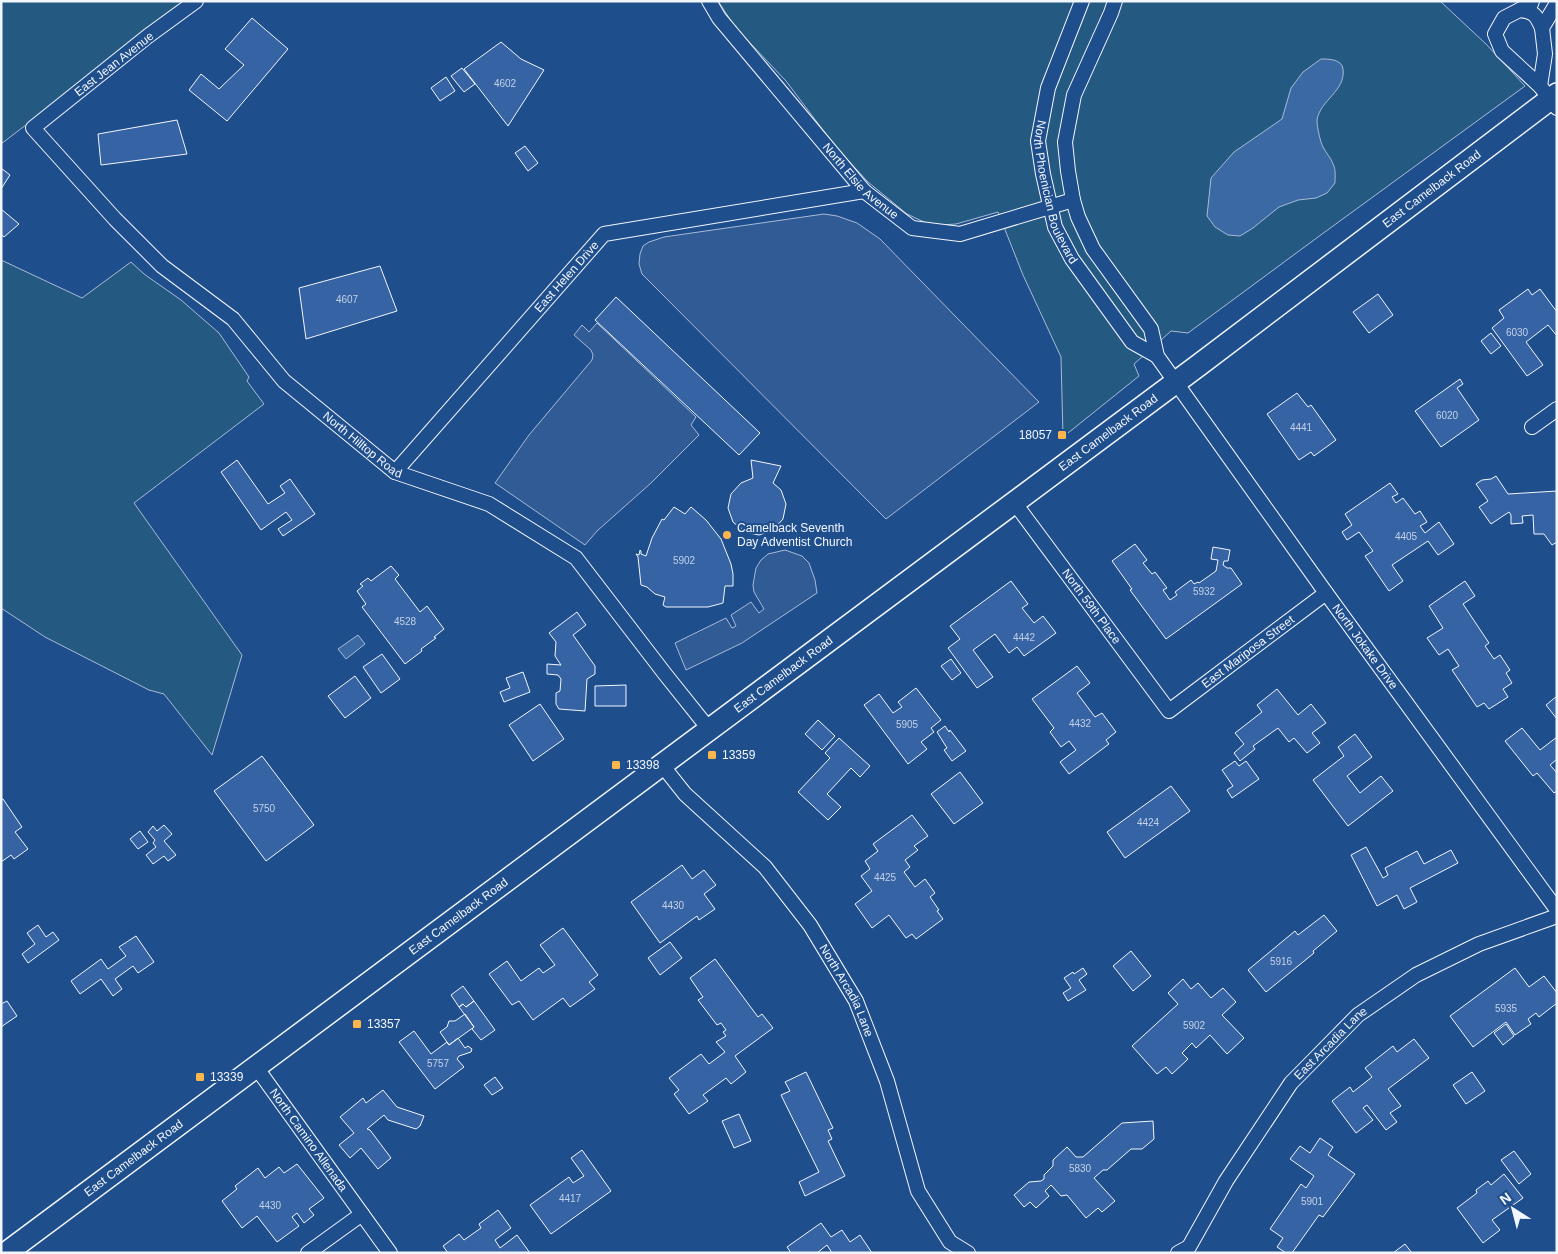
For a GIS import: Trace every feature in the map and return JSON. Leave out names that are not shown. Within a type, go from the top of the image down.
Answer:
[{"type":"main road","name":"East Camelback Road","points":[[6,1253],[1176,382],[1551,97]]},
{"type":"street","name":"East Jean Avenue","points":[[34,128],[148,36],[196,1]]},
{"type":"street","name":"North Elsie Avenue","points":[[709,1],[719,18],[864,191],[912,228],[960,234],[1073,200]]},
{"type":"street","name":"North Phoenician Boulevard","points":[[1082,1],[1048,88],[1038,141],[1042,174],[1055,227],[1068,251],[1132,342],[1157,356]]},
{"type":"street","name":"North Phoenician Boulevard","points":[[1115,1],[1074,95],[1065,142],[1073,200],[1078,217],[1093,249],[1151,328],[1157,356],[1176,382]]},
{"type":"street","points":[[1532,1],[1531,4],[1504,18],[1495,34],[1502,51],[1551,97]]},
{"type":"street","points":[[1542,28],[1557,3]]},
{"type":"street","points":[[1520,10],[1530,11],[1536,15],[1542,28],[1551,97]]},
{"type":"street","name":"North Hilltop Road","points":[[34,128],[115,218],[162,266],[233,319],[284,381],[395,472],[489,504],[576,558],[709,729]]},
{"type":"street","name":"East Helen Drive","points":[[395,472],[604,234],[864,191]]},
{"type":"street","name":"North Jokake Drive","points":[[1176,382],[1557,910]]},
{"type":"street","points":[[1532,427],[1557,409]]},
{"type":"street","name":"North 59th Place","points":[[1014,502],[1168,711]]},
{"type":"street","name":"East Mariposa Street","points":[[1168,711],[1326,592]]},
{"type":"street","name":"North Arcadia Lane","points":[[662,765],[685,794],[765,867],[810,925],[856,1001],[887,1081],[918,1192],[950,1242],[968,1253]]},
{"type":"street","name":"East Arcadia Lane","points":[[1178,1253],[1188,1247],[1226,1181],[1291,1083],[1358,1015],[1416,975],[1479,944],[1557,916]]},
{"type":"street","name":"North Camino Allenada","points":[[256,1067],[390,1253]]},
{"type":"street","points":[[308,1253],[362,1214]]},
{"type":"shaded area","points":[[1,1],[188,1],[1,144]]},
{"type":"shaded area","points":[[718,1],[1440,1],[1486,44],[1525,86],[1188,333],[1171,331],[1134,364],[1139,376],[1063,437],[1061,357],[1023,275],[998,212],[956,224],[940,225],[924,222],[907,214],[868,182],[835,146],[786,81],[735,27]]},
{"type":"shaded area","points":[[1321,59],[1337,61],[1343,69],[1341,83],[1319,113],[1317,120],[1322,144],[1334,166],[1335,183],[1327,193],[1316,198],[1298,200],[1279,207],[1240,236],[1228,235],[1215,227],[1207,216],[1211,178],[1234,152],[1282,119],[1291,88],[1303,72]]},
{"type":"shaded area","points":[[824,214],[857,223],[880,239],[1039,402],[886,519],[642,274],[639,264],[643,246],[664,237]]},
{"type":"shaded area","points":[[1,260],[82,298],[131,262],[144,274],[181,300],[219,333],[249,377],[247,381],[264,404],[134,503],[242,655],[212,755],[164,694],[149,690],[45,637],[1,608]]},
{"type":"shaded area","points":[[597,323],[696,417],[691,425],[699,435],[651,483],[597,531],[585,545],[495,483],[529,435],[592,360],[591,350],[574,335],[582,325],[589,332]]},
{"type":"shaded area","points":[[785,550],[802,556],[809,563],[817,593],[742,643],[686,670],[675,643],[726,618],[732,628],[736,626],[731,615],[751,602],[759,613],[764,609],[754,592],[753,585],[756,568],[768,554]]},
{"type":"shaded area","points":[[358,635],[365,644],[346,659],[338,649]]},
{"type":"building","points":[[252,18],[288,49],[227,121],[189,90],[201,74],[219,89],[244,65],[225,49]]},
{"type":"building","points":[[501,42],[521,59],[544,70],[508,126],[464,69]]},
{"type":"building","points":[[462,68],[475,84],[464,92],[451,76]]},
{"type":"building","points":[[446,77],[455,91],[440,101],[431,88]]},
{"type":"building","points":[[177,120],[187,154],[101,165],[98,134]]},
{"type":"building","points":[[525,146],[538,163],[528,171],[515,153]]},
{"type":"building","points":[[1,168],[10,175],[1,189]]},
{"type":"building","points":[[1,209],[19,224],[4,237],[1,234]]},
{"type":"building","points":[[380,266],[397,311],[306,339],[299,288]]},
{"type":"building","points":[[1528,289],[1532,295],[1540,289],[1557,312],[1557,336],[1548,325],[1526,342],[1543,365],[1527,376],[1492,328],[1504,318],[1499,310]]},
{"type":"building","points":[[1378,294],[1393,315],[1369,333],[1353,312]]},
{"type":"building","points":[[616,297],[760,433],[739,455],[595,320]]},
{"type":"building","points":[[1491,333],[1501,346],[1491,354],[1481,341]]},
{"type":"building","points":[[1460,379],[1463,384],[1457,388],[1479,420],[1441,447],[1415,411]]},
{"type":"building","points":[[1297,393],[1308,407],[1311,405],[1336,440],[1314,456],[1311,452],[1299,460],[1267,414]]},
{"type":"building","points":[[237,460],[268,504],[285,493],[280,486],[290,479],[315,514],[283,536],[278,529],[292,520],[286,512],[261,530],[221,472]]},
{"type":"building","points":[[751,460],[781,466],[773,483],[781,490],[786,504],[783,519],[773,530],[759,535],[745,532],[733,522],[728,508],[731,494],[741,483],[753,478]]},
{"type":"building","points":[[1496,476],[1508,494],[1557,491],[1557,542],[1552,545],[1544,534],[1534,534],[1533,515],[1522,516],[1523,523],[1511,524],[1509,512],[1491,524],[1479,507],[1488,501],[1476,484]]},
{"type":"building","points":[[1390,483],[1398,494],[1392,497],[1396,503],[1403,498],[1415,514],[1420,511],[1427,522],[1420,526],[1425,533],[1439,522],[1454,544],[1438,555],[1428,541],[1392,565],[1403,581],[1389,591],[1365,556],[1373,551],[1359,532],[1347,540],[1342,532],[1352,525],[1345,514]]},
{"type":"building","points":[[674,507],[685,514],[691,507],[706,520],[721,539],[733,574],[733,586],[725,586],[723,603],[708,607],[666,607],[663,605],[665,597],[655,594],[647,587],[641,585],[636,554],[639,555],[640,550],[641,554],[646,556],[652,538],[662,519],[664,520]]},
{"type":"building","points":[[1135,544],[1147,560],[1143,563],[1152,574],[1155,572],[1167,588],[1163,590],[1170,600],[1177,595],[1175,592],[1191,580],[1194,584],[1199,583],[1216,571],[1218,560],[1211,559],[1213,547],[1230,550],[1228,561],[1224,561],[1223,565],[1231,568],[1242,584],[1166,639],[1130,590],[1132,589],[1112,561]]},
{"type":"building","points":[[391,566],[399,575],[395,579],[420,612],[427,606],[444,629],[434,637],[436,638],[421,649],[422,651],[405,664],[362,607],[366,604],[357,591],[363,586],[360,584],[368,578],[371,581]]},
{"type":"building","points":[[1011,581],[1028,604],[1022,608],[1034,623],[1043,616],[1056,633],[1024,656],[1017,647],[1009,653],[995,634],[973,650],[993,677],[977,688],[948,648],[960,639],[950,626]]},
{"type":"building","points":[[1465,581],[1475,596],[1463,604],[1489,643],[1485,646],[1494,659],[1500,655],[1510,670],[1506,673],[1512,683],[1503,689],[1508,697],[1489,709],[1484,703],[1477,707],[1452,670],[1459,666],[1448,649],[1439,655],[1427,638],[1443,628],[1429,606]]},
{"type":"building","points":[[577,612],[586,625],[573,635],[595,666],[595,674],[587,679],[585,711],[559,709],[556,704],[556,693],[560,691],[561,679],[558,675],[547,674],[547,664],[561,665],[555,656],[556,642],[549,633]]},
{"type":"building","points":[[382,654],[400,679],[381,693],[363,667]]},
{"type":"building","points":[[951,659],[961,673],[952,680],[941,666]]},
{"type":"building","points":[[1077,666],[1090,683],[1077,693],[1095,717],[1102,713],[1116,732],[1106,740],[1109,744],[1069,774],[1060,762],[1076,750],[1069,741],[1061,747],[1050,732],[1054,728],[1032,699]]},
{"type":"building","points":[[523,672],[530,692],[504,702],[500,692],[510,688],[506,678]]},
{"type":"building","points":[[355,676],[371,698],[345,718],[328,696]]},
{"type":"building","points":[[626,685],[626,706],[595,706],[595,686]]},
{"type":"building","points":[[916,688],[941,720],[931,728],[934,732],[921,742],[927,749],[908,764],[864,705],[879,694],[893,713],[902,707],[898,702]]},
{"type":"building","points":[[1277,689],[1298,715],[1311,704],[1326,723],[1312,733],[1320,743],[1307,753],[1294,738],[1289,742],[1278,728],[1253,746],[1255,749],[1240,761],[1234,753],[1244,744],[1235,733],[1262,712],[1257,705]]},
{"type":"building","points":[[1557,696],[1557,719],[1546,705]]},
{"type":"building","points":[[540,704],[564,739],[533,761],[509,725]]},
{"type":"building","points":[[818,720],[835,736],[822,750],[805,734]]},
{"type":"building","points":[[945,726],[966,751],[952,761],[944,750],[947,748],[937,732]]},
{"type":"building","points":[[1522,728],[1540,750],[1557,737],[1557,759],[1550,765],[1557,773],[1557,791],[1554,793],[1537,773],[1533,776],[1505,741]]},
{"type":"building","points":[[1355,734],[1372,757],[1347,776],[1360,793],[1381,776],[1393,791],[1348,826],[1313,780],[1344,756],[1338,747]]},
{"type":"building","points":[[839,738],[870,766],[860,777],[851,768],[827,794],[841,807],[828,820],[798,792],[830,758],[825,753]]},
{"type":"building","points":[[262,756],[314,825],[266,861],[214,791]]},
{"type":"building","points":[[1235,761],[1239,766],[1246,761],[1259,779],[1232,798],[1227,790],[1233,786],[1222,770]]},
{"type":"building","points":[[960,772],[983,803],[954,824],[931,794]]},
{"type":"building","points":[[1171,786],[1190,811],[1125,858],[1107,832]]},
{"type":"building","points":[[1,799],[3,799],[22,827],[15,832],[28,849],[14,859],[11,855],[1,862]]},
{"type":"building","points":[[912,815],[928,836],[914,846],[918,850],[905,860],[910,867],[904,872],[915,887],[925,879],[935,893],[930,897],[943,919],[916,939],[912,934],[906,938],[889,915],[872,928],[855,904],[872,891],[861,876],[870,869],[865,861],[878,851],[873,844]]},
{"type":"building","points":[[164,825],[172,834],[164,841],[176,855],[168,861],[164,856],[153,864],[146,855],[156,847],[153,843],[155,840],[148,832],[153,826],[157,831]]},
{"type":"building","points":[[140,831],[148,842],[138,849],[130,839]]},
{"type":"building","points":[[1366,847],[1383,878],[1388,875],[1385,868],[1417,851],[1424,864],[1451,850],[1458,863],[1410,888],[1417,902],[1404,909],[1397,895],[1377,906],[1351,855]]},
{"type":"building","points":[[682,865],[692,879],[704,870],[716,885],[704,894],[715,909],[699,920],[697,916],[660,943],[631,902]]},
{"type":"building","points":[[1324,915],[1337,931],[1313,951],[1314,953],[1266,992],[1248,970],[1295,931],[1298,935]]},
{"type":"building","points":[[38,925],[46,937],[53,932],[59,940],[28,963],[22,954],[35,944],[27,933]]},
{"type":"building","points":[[563,928],[598,975],[589,982],[595,989],[570,1007],[563,998],[533,1020],[519,1001],[512,1005],[489,974],[507,961],[521,981],[539,968],[543,973],[555,965],[540,945]]},
{"type":"building","points":[[136,936],[154,962],[138,973],[133,966],[115,979],[122,989],[113,996],[101,979],[80,994],[71,981],[101,959],[108,969],[126,956],[119,947]]},
{"type":"building","points":[[670,942],[682,958],[660,975],[648,958]]},
{"type":"building","points":[[1131,951],[1151,976],[1133,991],[1113,966]]},
{"type":"building","points":[[715,959],[758,1017],[762,1014],[773,1028],[735,1056],[746,1072],[731,1084],[726,1078],[703,1095],[708,1101],[689,1114],[674,1094],[679,1090],[669,1078],[701,1054],[709,1064],[725,1052],[716,1042],[726,1036],[723,1032],[726,1030],[721,1023],[717,1025],[698,1000],[703,997],[690,978]]},
{"type":"building","points":[[1083,968],[1087,974],[1079,980],[1086,990],[1068,1001],[1063,993],[1071,988],[1064,978]]},
{"type":"building","points":[[1515,968],[1529,987],[1544,976],[1557,993],[1557,1003],[1539,1017],[1536,1013],[1528,1019],[1531,1024],[1515,1035],[1506,1022],[1473,1047],[1450,1016]]},
{"type":"building","points":[[1183,979],[1191,989],[1198,983],[1211,998],[1223,988],[1236,1002],[1222,1015],[1244,1038],[1227,1054],[1210,1035],[1196,1048],[1192,1043],[1182,1053],[1188,1059],[1172,1074],[1166,1067],[1157,1074],[1132,1046],[1178,1004],[1168,993]]},
{"type":"building","points":[[463,986],[474,1001],[466,1007],[463,1004],[459,1007],[451,995]]},
{"type":"building","points":[[7,1001],[17,1016],[1,1027],[1,1004]]},
{"type":"building","points":[[474,1001],[495,1030],[481,1040],[459,1007],[463,1004],[466,1007]]},
{"type":"building","points":[[465,1014],[474,1027],[449,1045],[440,1032],[447,1027],[449,1021],[455,1021]]},
{"type":"building","points":[[1506,1024],[1514,1036],[1503,1045],[1494,1033]]},
{"type":"building","points":[[414,1031],[431,1054],[447,1042],[449,1045],[458,1038],[465,1048],[468,1046],[472,1049],[471,1052],[459,1056],[457,1059],[464,1067],[435,1089],[399,1042]]},
{"type":"building","points":[[1414,1039],[1429,1058],[1388,1089],[1401,1106],[1390,1113],[1397,1122],[1386,1130],[1367,1105],[1363,1108],[1373,1120],[1356,1133],[1332,1101],[1350,1087],[1353,1092],[1372,1077],[1365,1068],[1393,1046],[1397,1052]]},
{"type":"building","points":[[806,1072],[833,1128],[828,1130],[832,1139],[828,1141],[845,1176],[805,1196],[799,1182],[819,1172],[781,1095],[790,1091],[785,1082]]},
{"type":"building","points":[[1472,1072],[1485,1091],[1466,1104],[1453,1085]]},
{"type":"building","points":[[495,1077],[503,1088],[492,1095],[484,1085]]},
{"type":"building","points":[[383,1090],[397,1107],[424,1116],[420,1126],[416,1129],[388,1120],[384,1115],[367,1129],[370,1130],[391,1158],[378,1169],[361,1148],[350,1158],[339,1145],[354,1133],[340,1117],[363,1098],[366,1103]]},
{"type":"building","points":[[739,1114],[751,1141],[734,1148],[722,1121]]},
{"type":"building","points":[[1153,1121],[1154,1139],[1142,1149],[1131,1149],[1107,1170],[1103,1170],[1094,1178],[1115,1201],[1102,1212],[1098,1208],[1086,1218],[1067,1195],[1061,1196],[1051,1185],[1045,1191],[1049,1196],[1036,1208],[1030,1202],[1024,1207],[1014,1195],[1029,1182],[1044,1179],[1044,1175],[1053,1166],[1053,1160],[1067,1147],[1076,1157],[1083,1157],[1122,1123]]},
{"type":"building","points":[[1320,1138],[1333,1147],[1328,1155],[1355,1174],[1323,1217],[1319,1215],[1292,1253],[1286,1253],[1277,1247],[1283,1238],[1270,1229],[1301,1184],[1306,1188],[1314,1176],[1290,1159],[1300,1146],[1310,1153]]},
{"type":"building","points":[[582,1150],[611,1191],[551,1234],[530,1205],[569,1177],[573,1183],[584,1176],[571,1158]]},
{"type":"building","points":[[1514,1151],[1531,1174],[1519,1184],[1501,1160]]},
{"type":"building","points":[[297,1164],[324,1198],[309,1209],[314,1215],[304,1223],[297,1213],[292,1217],[299,1226],[277,1242],[257,1216],[242,1228],[222,1201],[237,1189],[235,1186],[258,1168],[265,1178],[279,1167],[284,1173]]},
{"type":"building","points":[[1504,1174],[1523,1198],[1492,1220],[1500,1230],[1483,1243],[1457,1208],[1477,1193],[1476,1190],[1488,1181],[1491,1185]]},
{"type":"building","points":[[498,1210],[511,1228],[495,1240],[500,1248],[517,1235],[530,1253],[448,1253],[443,1246],[459,1234],[464,1240],[481,1228],[479,1224]]},
{"type":"building","points":[[821,1223],[831,1237],[842,1230],[850,1242],[860,1235],[872,1253],[832,1253],[827,1245],[817,1253],[791,1253],[787,1247]]},
{"type":"building","points":[[1405,1244],[1412,1253],[1393,1253]]},
{"type":"place","name":"18057","points":[[1062,435]]},
{"type":"place","name":"Camelback Seventh Day Adventist Church","points":[[727,535]]},
{"type":"place","name":"13359","points":[[712,755]]},
{"type":"place","name":"13398","points":[[616,765]]},
{"type":"place","name":"13357","points":[[357,1024]]},
{"type":"place","name":"13339","points":[[200,1077]]}]
